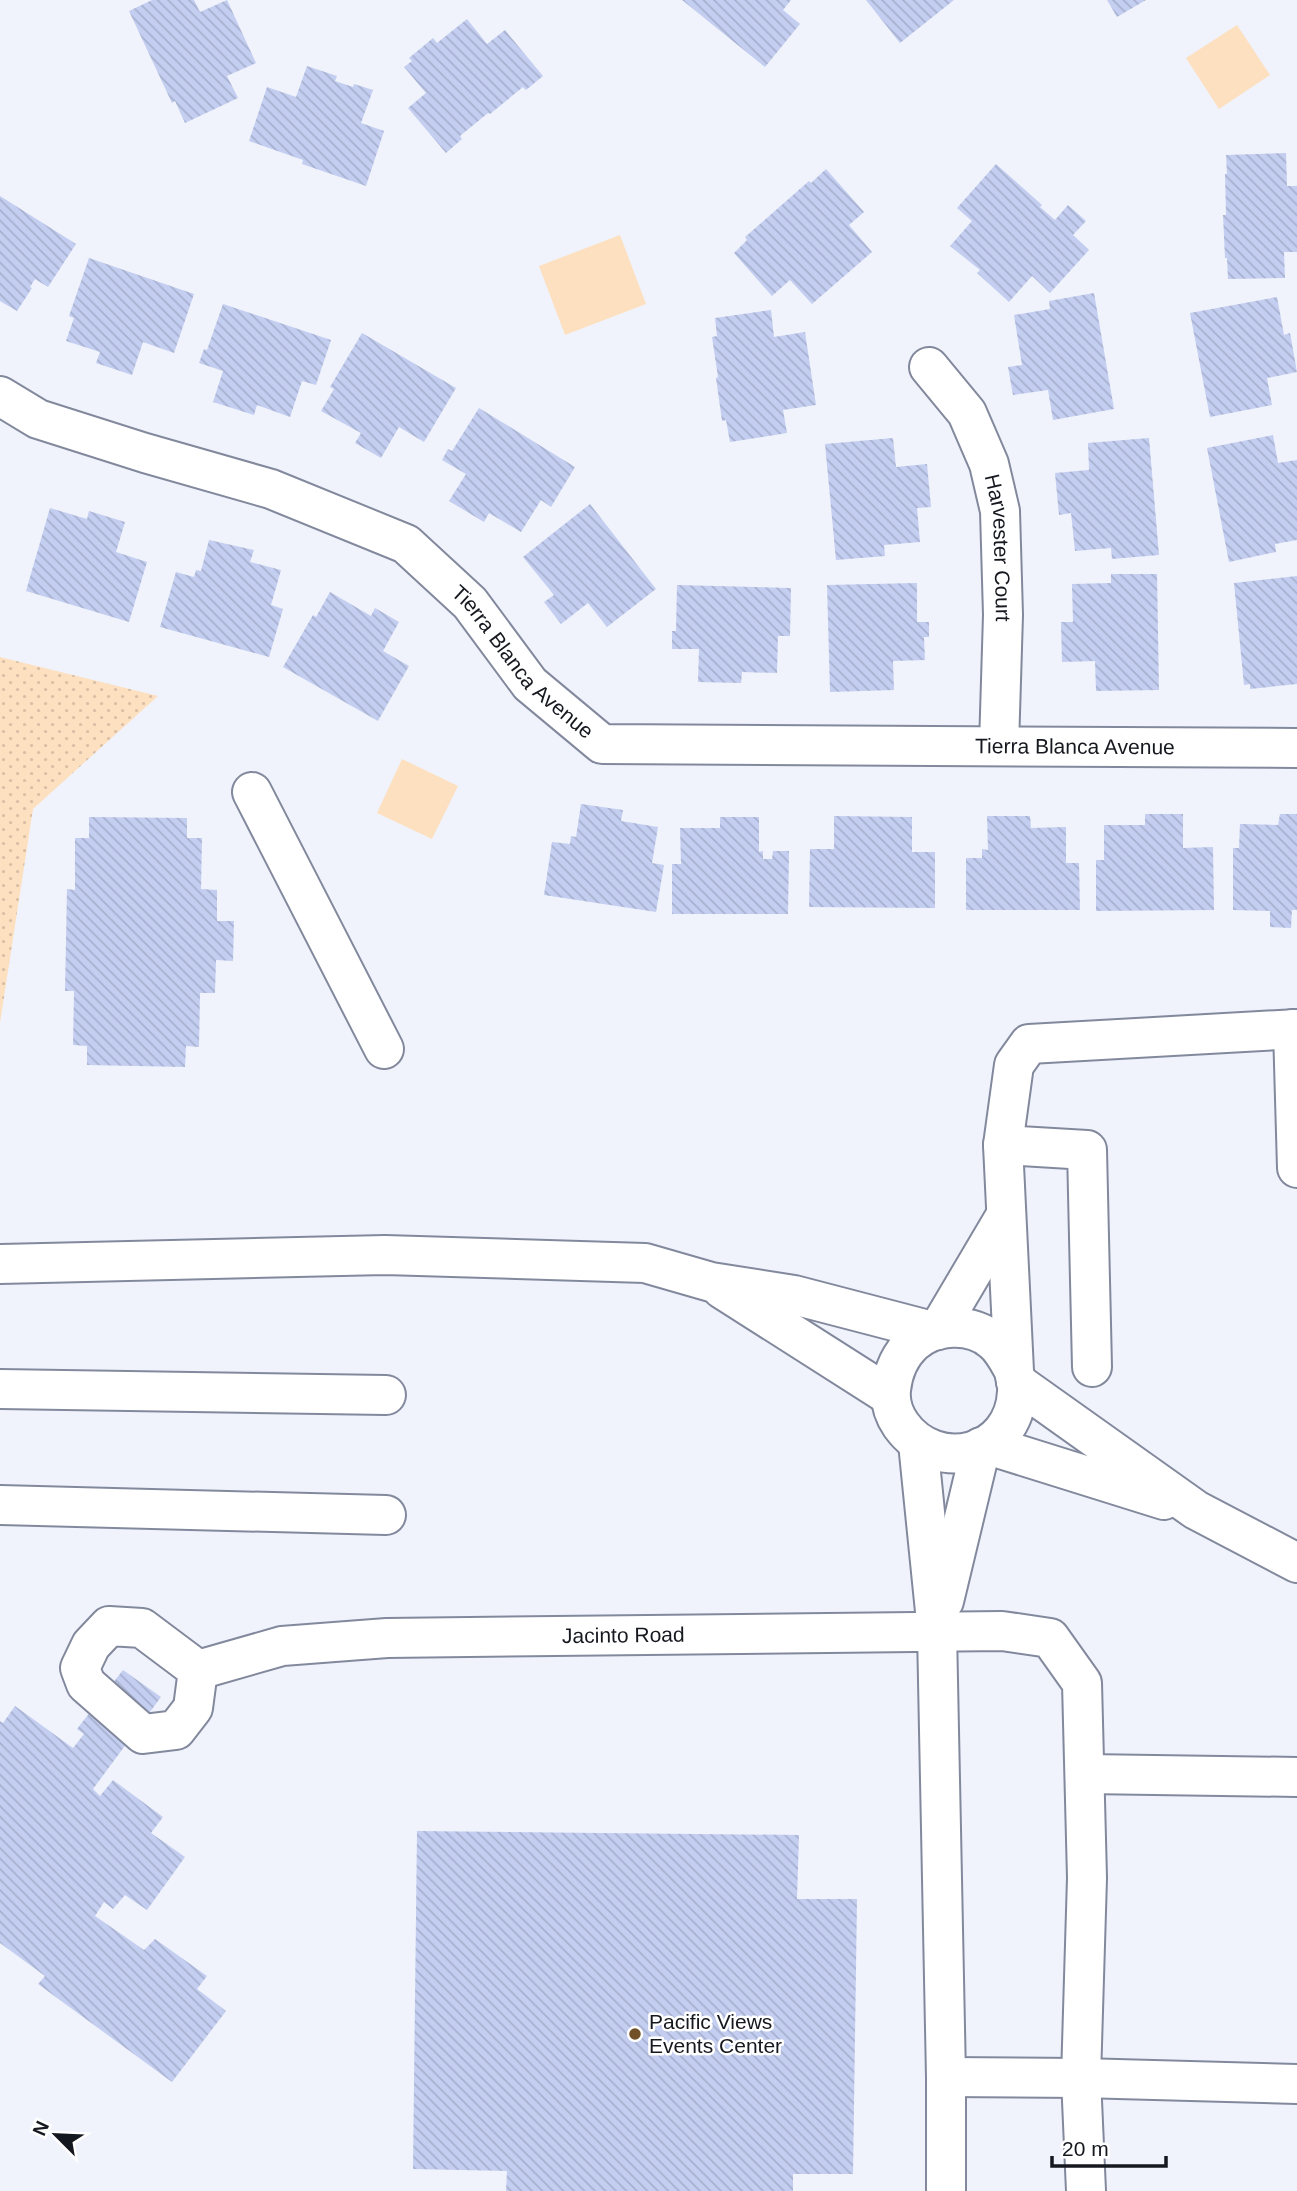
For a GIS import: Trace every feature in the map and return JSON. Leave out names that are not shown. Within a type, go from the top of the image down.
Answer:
[{"type":"street","name":"Harvester Court","points":[[929,368],[967,414],[989,464],[1000,511],[1003,615],[999,746]]},
{"type":"street","name":"Tierra Blanca Avenue","points":[[0,396],[38,419],[271,489],[406,544],[470,603],[530,684],[602,744],[1297,748]]},
{"type":"street","points":[[252,792],[384,1049]]},
{"type":"street","points":[[1006,1215],[935,1330],[915,1341],[900,1356],[892,1375],[890,1396],[896,1418],[908,1436],[925,1448],[947,1455],[968,1453],[985,1446],[1004,1430],[1014,1412],[1017,1392],[1003,1145],[1014,1065],[1029,1044],[1295,1029],[1297,1168]]},
{"type":"street","points":[[1003,1145],[1087,1150],[1093,1367]]},
{"type":"street","points":[[0,1264],[399,1255],[645,1263],[711,1282],[794,1294],[935,1330],[973,1330],[991,1339],[1005,1353],[1015,1377],[1196,1510],[1297,1563]]},
{"type":"street","points":[[711,1282],[890,1396]]},
{"type":"street","points":[[0,1390],[386,1395]]},
{"type":"street","points":[[918,1443],[937,1631],[946,2191]]},
{"type":"street","points":[[985,1446],[1196,1510]]},
{"type":"street","points":[[937,1631],[985,1446]]},
{"type":"street","points":[[0,1505],[386,1515]]},
{"type":"street","name":"Jacinto Road","points":[[198,1670],[282,1646],[387,1638],[1002,1630],[1050,1638],[1082,1683],[1086,1774]]},
{"type":"street","points":[[1086,2191],[1081,2078],[1087,1878],[1086,1774],[1297,1777]]},
{"type":"street","points":[[946,2077],[1297,2084]]},
{"type":"shaded area","points":[[1237,25],[1270,75],[1219,109],[1186,58]]},
{"type":"shaded area","points":[[620,235],[646,304],[565,335],[539,266]]},
{"type":"shaded area","points":[[0,657],[158,696],[33,809],[0,1023]]},
{"type":"shaded area","points":[[402,759],[458,786],[432,839],[377,813]]},
{"type":"building","points":[[152,0],[194,0],[200,12],[227,0],[256,63],[227,76],[238,98],[185,123],[175,101],[172,103],[129,11]]},
{"type":"building","points":[[682,0],[791,0],[783,10],[800,24],[765,67]]},
{"type":"building","points":[[866,0],[954,0],[900,43]]},
{"type":"building","points":[[1107,0],[1146,0],[1117,17]]},
{"type":"building","points":[[467,19],[487,44],[505,30],[543,76],[526,90],[523,87],[488,113],[460,136],[462,139],[446,153],[408,108],[426,93],[404,67],[412,61],[409,58],[433,38],[437,43]]},
{"type":"building","points":[[307,66],[337,76],[335,81],[373,90],[361,123],[384,131],[366,186],[302,164],[303,160],[249,141],[267,87],[296,97]]},
{"type":"building","points":[[1286,153],[1287,186],[1297,186],[1297,252],[1284,252],[1285,278],[1228,279],[1223,215],[1226,215],[1226,155]]},
{"type":"building","points":[[996,164],[1055,220],[1068,205],[1086,221],[1073,235],[1089,250],[1050,293],[1032,276],[1009,302],[977,273],[980,270],[950,246],[972,221],[957,208]]},
{"type":"building","points":[[826,169],[864,212],[849,225],[872,252],[812,304],[790,280],[772,296],[734,253],[747,240],[745,237]]},
{"type":"building","points":[[0,196],[76,244],[48,287],[35,279],[17,311],[0,301]]},
{"type":"building","points":[[89,258],[194,294],[174,353],[143,342],[132,375],[96,363],[100,352],[66,341],[74,318],[69,316]]},
{"type":"building","points":[[1094,293],[1114,409],[1053,420],[1048,390],[1013,395],[1008,367],[1022,365],[1014,315],[1050,309],[1049,301]]},
{"type":"building","points":[[1277,297],[1284,335],[1290,333],[1297,372],[1267,378],[1272,405],[1210,417],[1190,313]]},
{"type":"building","points":[[223,304],[331,340],[316,385],[302,381],[290,417],[257,405],[254,415],[213,402],[223,371],[199,363],[204,349],[207,350]]},
{"type":"building","points":[[771,310],[774,337],[805,332],[816,405],[783,410],[787,433],[730,442],[726,420],[722,421],[716,378],[712,337],[717,336],[715,318]]},
{"type":"building","points":[[362,333],[456,388],[424,442],[399,427],[381,458],[355,443],[361,433],[321,411],[334,389],[330,387]]},
{"type":"building","points":[[479,408],[575,467],[551,507],[541,500],[521,532],[489,513],[484,522],[449,501],[466,474],[442,460],[448,449],[452,451]]},
{"type":"building","points":[[1273,435],[1278,463],[1297,460],[1297,540],[1275,544],[1276,552],[1229,562],[1207,448]]},
{"type":"building","points":[[893,438],[896,467],[927,464],[931,507],[917,508],[920,542],[884,545],[885,556],[836,560],[825,444]]},
{"type":"building","points":[[1149,438],[1159,555],[1112,559],[1111,548],[1075,551],[1071,513],[1059,515],[1055,473],[1089,470],[1088,443]]},
{"type":"building","points":[[590,504],[656,589],[607,627],[588,603],[561,624],[544,602],[554,595],[523,557]]},
{"type":"building","points":[[50,508],[87,519],[89,511],[125,522],[116,552],[147,562],[129,622],[26,591]]},
{"type":"building","points":[[209,540],[254,550],[250,562],[281,570],[271,605],[283,609],[269,657],[160,627],[176,572],[194,577],[196,570],[201,571]]},
{"type":"building","points":[[1111,574],[1157,574],[1159,690],[1096,691],[1095,661],[1062,662],[1061,622],[1073,622],[1072,584],[1111,583]]},
{"type":"building","points":[[1297,576],[1297,684],[1250,689],[1250,684],[1244,685],[1234,583]]},
{"type":"building","points":[[917,583],[917,622],[929,622],[929,637],[924,637],[925,660],[893,661],[894,690],[830,692],[827,585]]},
{"type":"building","points":[[677,585],[791,588],[790,636],[778,636],[777,673],[742,672],[741,683],[698,682],[699,649],[672,649],[672,631],[676,631]]},
{"type":"building","points":[[330,592],[371,616],[375,608],[399,622],[383,651],[409,666],[378,721],[283,667],[313,615],[316,617]]},
{"type":"building","points":[[581,804],[623,810],[621,821],[658,827],[652,863],[664,865],[656,912],[544,895],[552,842],[570,844],[571,836],[576,837]]},
{"type":"building","points":[[1145,814],[1183,814],[1183,848],[1213,847],[1214,910],[1096,911],[1096,860],[1104,860],[1104,825],[1145,825]]},
{"type":"building","points":[[1280,814],[1297,814],[1297,910],[1292,910],[1291,928],[1270,927],[1270,911],[1233,910],[1233,848],[1239,848],[1240,824],[1278,825]]},
{"type":"building","points":[[834,816],[912,817],[912,852],[935,852],[935,908],[809,907],[810,849],[834,849]]},
{"type":"building","points":[[987,816],[1030,816],[1031,828],[1066,827],[1066,863],[1079,863],[1080,910],[966,910],[966,858],[982,858],[982,849],[988,850]]},
{"type":"building","points":[[89,817],[187,818],[187,838],[202,838],[201,889],[217,890],[217,921],[234,921],[233,961],[216,960],[215,993],[200,993],[199,1047],[186,1046],[185,1067],[87,1065],[87,1046],[73,1045],[74,991],[65,991],[67,889],[75,890],[75,838],[89,838]]},
{"type":"building","points":[[720,817],[759,817],[759,852],[763,851],[763,859],[772,859],[773,851],[789,851],[788,914],[672,914],[672,864],[681,864],[680,828],[720,828]]},
{"type":"building","points":[[123,1670],[161,1697],[93,1789],[100,1796],[113,1780],[163,1817],[151,1833],[185,1857],[147,1910],[125,1895],[113,1909],[104,1902],[95,1916],[144,1950],[155,1939],[207,1976],[197,1989],[226,2011],[172,2082],[38,1984],[45,1976],[0,1943],[0,1721],[3,1723],[15,1706],[73,1748],[84,1734],[77,1729]]},
{"type":"building","name":"Pacific Views Events Center","points":[[417,1831],[799,1835],[797,1899],[857,1899],[853,2174],[793,2174],[793,2191],[506,2191],[507,2171],[413,2169]]},
{"type":"place","name":"Pacific Views Events Center","points":[[635,2034]]}]
